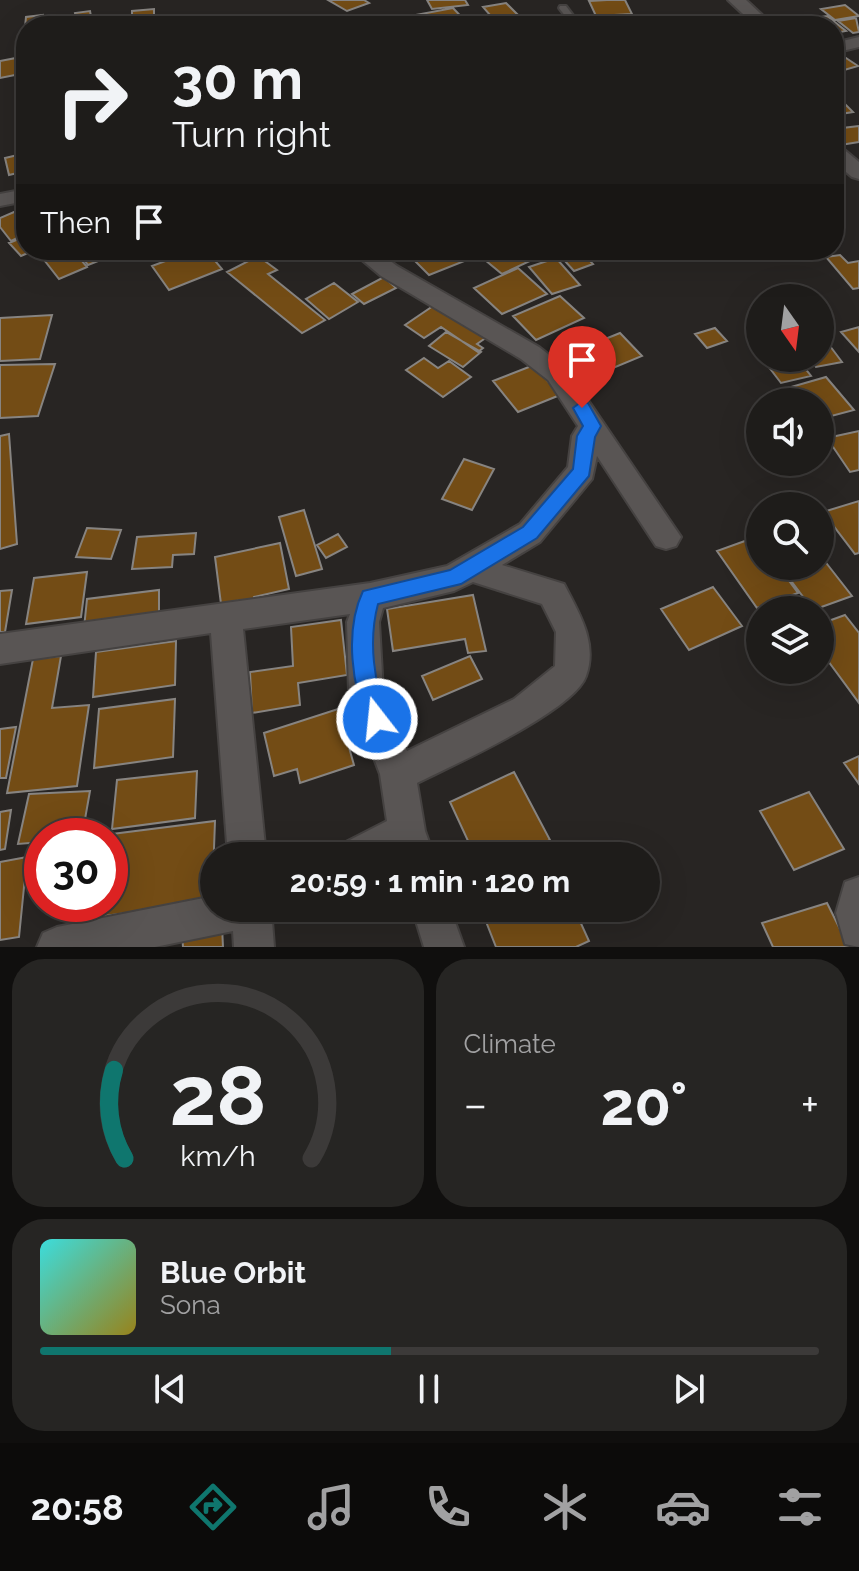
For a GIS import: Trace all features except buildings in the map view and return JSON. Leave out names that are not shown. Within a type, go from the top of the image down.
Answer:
[{"type":"street","points":[[736,0],[754,16]]},
{"type":"street","points":[[374,260],[530,353],[557,374],[666,537]]},
{"type":"street","points":[[0,649],[370,597],[454,578],[530,533],[582,471],[586,436],[592,426]]},
{"type":"street","points":[[398,774],[526,710],[571,673],[572,632],[553,594],[470,568]]},
{"type":"street","points":[[370,597],[363,622],[366,692],[398,774],[411,842]]},
{"type":"street","points":[[226,618],[246,842]]},
{"type":"street","points":[[859,896],[855,913],[859,930]]},
{"type":"street","points":[[57,947],[200,918]]},
{"type":"street","points":[[253,922],[254,947]]},
{"type":"street","points":[[436,922],[444,947]]},
{"type":"lane","points":[[563,8],[569,16]]},
{"type":"route","points":[[377,719],[366,692],[363,622],[370,597],[454,578],[530,533],[582,471],[586,436],[592,426],[582,408]]}]
